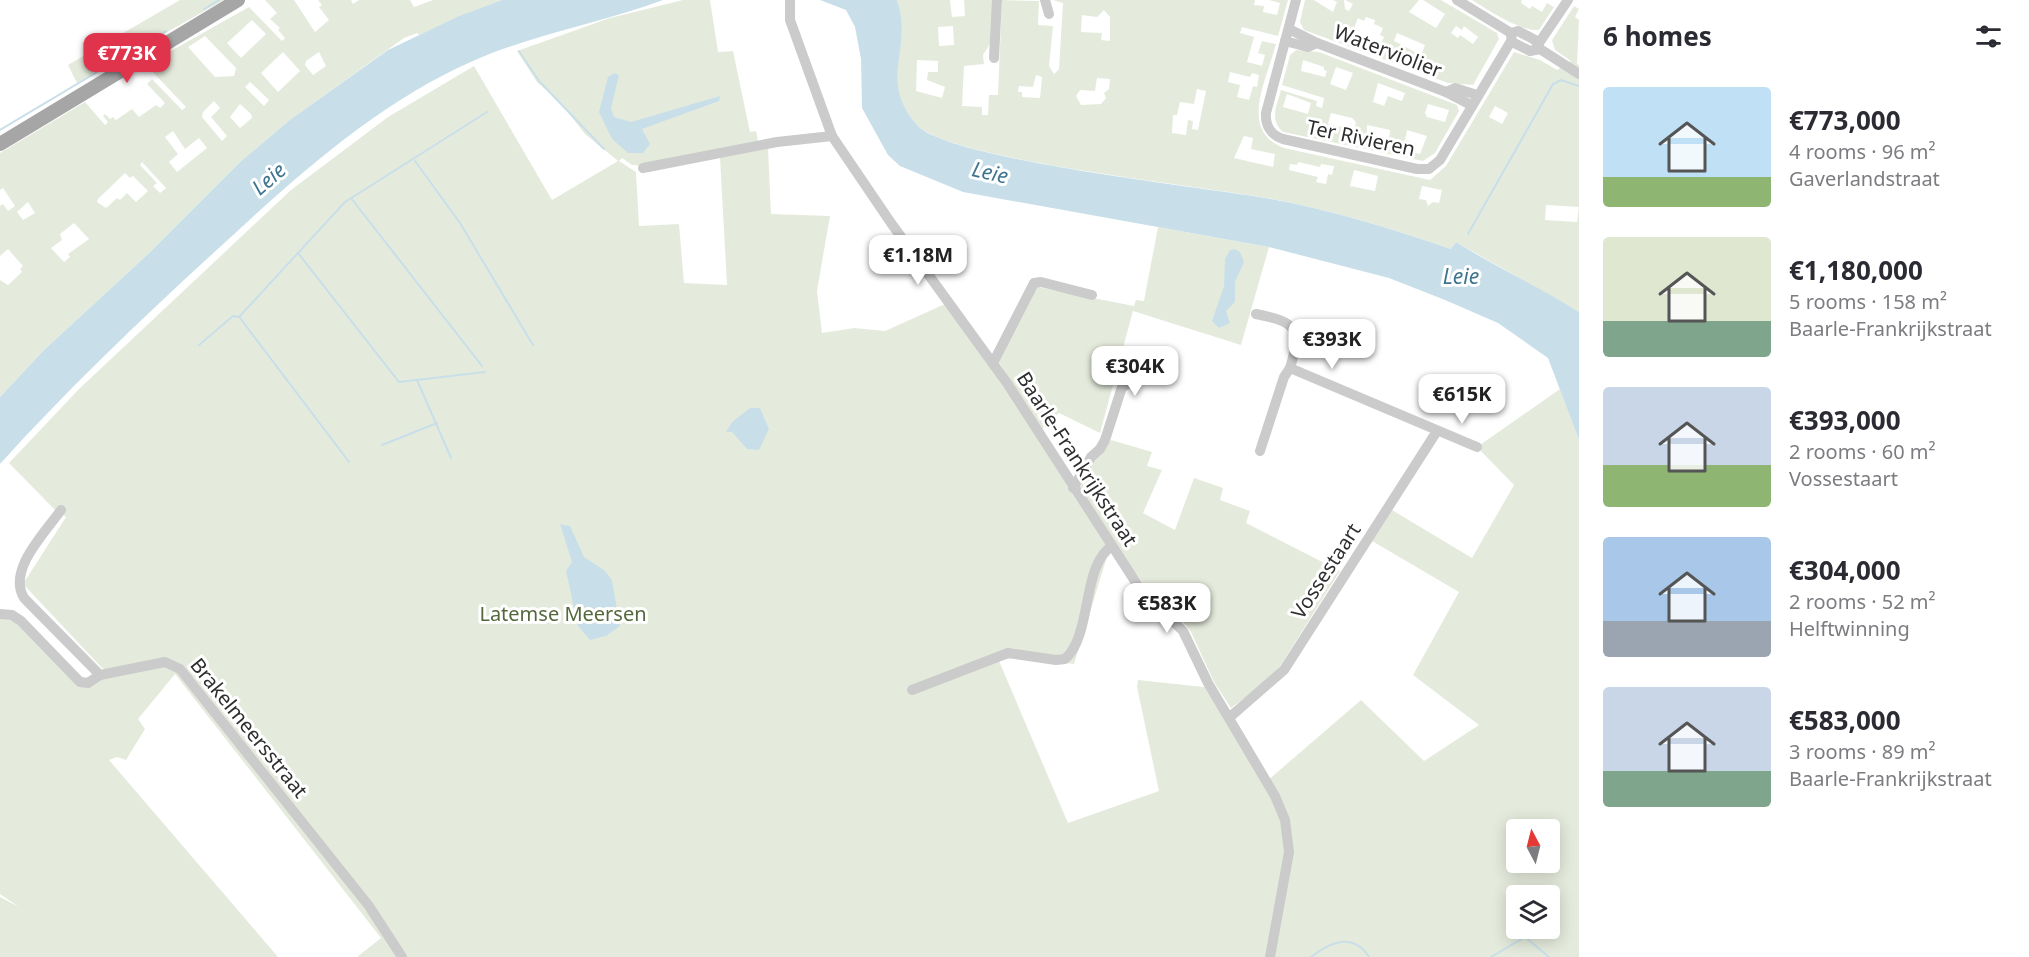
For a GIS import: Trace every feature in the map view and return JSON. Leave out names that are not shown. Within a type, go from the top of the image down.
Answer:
[{"type":"main road","points":[[0,144],[238,0]]},
{"type":"street","name":"Baarle-Frankrijkstraat","points":[[790,0],[790,20],[832,136],[891,223],[993,363],[1142,592],[1183,631],[1208,683],[1275,796],[1288,831],[1287,875],[1270,957]]},
{"type":"street","points":[[994,58],[997,0]]},
{"type":"street","points":[[1045,0],[1049,14]]},
{"type":"street","name":"Ter Rivieren","points":[[1296,0],[1265,117],[1271,131],[1282,139],[1417,169],[1429,169],[1440,160],[1511,37]]},
{"type":"street","points":[[1457,0],[1530,51],[1539,46],[1568,0]]},
{"type":"street","name":"Waterviolier","points":[[1289,29],[1317,43],[1446,92],[1471,105]]},
{"type":"street","name":"Waterviolier","points":[[1285,41],[1308,47],[1317,43]]},
{"type":"street","points":[[1539,46],[1579,74]]},
{"type":"street","name":"Waterviolier","points":[[1446,92],[1455,88],[1477,95]]},
{"type":"street","points":[[643,168],[777,142],[832,136]]},
{"type":"street","name":"Baarle-Frankrijkstraat","points":[[993,363],[1034,283],[1041,282],[1092,295]]},
{"type":"street","points":[[1256,314],[1281,319],[1295,334],[1298,344],[1290,368],[1284,377],[1260,451]]},
{"type":"street","points":[[1290,368],[1477,447]]},
{"type":"street","points":[[1073,488],[1091,457],[1100,449],[1105,440],[1122,387]]},
{"type":"street","name":"Vossestaart","points":[[1230,717],[1284,670],[1437,431]]},
{"type":"street","points":[[61,510],[21,571],[19,587],[24,598],[100,675]]},
{"type":"street","points":[[912,690],[1008,653],[1056,660],[1065,658],[1074,645],[1100,558],[1112,546]]},
{"type":"street","name":"Brakelmeersstraat","points":[[0,614],[12,615],[21,621],[80,682],[88,683],[100,675],[165,662],[180,669],[369,906],[402,957]]},
{"type":"green space","points":[[180,0],[224,0],[77,83],[68,65]]},
{"type":"green space","points":[[265,0],[294,0],[315,32],[329,20],[319,7],[322,5],[318,0],[351,0],[353,4],[359,0],[410,0],[414,7],[433,0],[502,0],[419,35],[417,33],[404,38],[291,119],[240,162],[148,254],[44,350],[0,397],[0,280],[8,285],[22,272],[20,269],[23,266],[8,249],[0,256],[0,206],[3,204],[8,211],[15,206],[3,188],[0,190],[0,153],[85,102],[105,125],[108,122],[103,116],[105,114],[110,119],[113,117],[116,120],[132,109],[139,117],[156,105],[160,108],[165,103],[147,84],[152,79],[182,110],[186,107],[146,65],[249,7],[282,41],[285,38],[278,30],[280,28],[270,19],[277,13]],"holes":[[[252,20],[266,34],[241,58],[227,43]],[[205,36],[236,68],[234,76],[215,77],[188,47]],[[283,52],[300,71],[278,92],[261,73]],[[319,52],[326,66],[313,75],[305,65],[306,61]],[[250,82],[269,100],[264,106],[245,87]],[[214,101],[220,108],[211,117],[227,136],[222,141],[202,117],[203,112]],[[240,104],[251,114],[252,118],[240,128],[230,117]],[[173,131],[185,149],[199,138],[207,148],[177,172],[169,162],[178,154],[165,137]],[[142,162],[166,188],[160,193],[153,186],[157,183],[140,165]],[[125,173],[130,178],[133,176],[148,191],[136,202],[127,193],[106,208],[97,202]],[[28,202],[35,213],[23,220],[17,212]],[[74,223],[89,239],[68,254],[70,257],[64,262],[51,248],[62,240],[60,234]]]},
{"type":"green space","name":"Latemse Meersen","points":[[683,0],[710,0],[718,52],[733,51],[750,132],[756,131],[758,141],[645,166],[632,165],[622,158],[619,161],[636,172],[639,226],[679,224],[684,283],[727,285],[720,158],[768,148],[771,214],[830,216],[817,291],[822,333],[854,328],[885,331],[945,304],[991,365],[1110,547],[1074,664],[1016,657],[999,661],[1068,823],[1159,791],[1137,687],[1138,680],[1204,687],[1208,683],[1267,781],[1361,700],[1424,761],[1479,725],[1413,675],[1459,592],[1372,541],[1392,510],[1472,558],[1514,485],[1477,447],[1560,389],[1579,440],[1579,957],[357,957],[381,938],[175,674],[138,719],[145,729],[126,760],[117,757],[109,760],[278,957],[0,957],[0,897],[19,907],[0,894],[0,618],[3,616],[19,623],[76,682],[108,671],[102,668],[23,584],[66,517],[56,511],[9,463],[79,389],[291,190],[388,117],[474,66],[552,200],[618,161],[585,134],[560,102],[537,82],[517,51],[610,18]]},
{"type":"green space","points":[[897,0],[950,0],[952,17],[965,16],[964,0],[994,0],[991,42],[983,55],[984,64],[964,66],[962,106],[982,107],[982,115],[988,115],[989,95],[998,95],[1002,0],[1039,1],[1038,25],[1053,26],[1049,66],[1054,74],[1059,69],[1063,3],[1053,0],[1255,0],[1254,5],[1264,6],[1263,12],[1277,15],[1280,3],[1269,0],[1288,0],[1278,36],[1242,27],[1240,33],[1254,37],[1247,62],[1262,66],[1265,55],[1258,53],[1262,41],[1276,44],[1259,103],[1262,130],[1270,140],[1284,148],[1430,180],[1446,166],[1514,52],[1540,60],[1557,70],[1571,61],[1555,50],[1552,40],[1574,6],[1579,9],[1575,17],[1579,20],[1577,64],[1579,65],[1579,207],[1579,312],[1456,242],[1451,249],[1407,234],[1295,203],[1027,161],[977,150],[939,138],[917,125],[905,109],[899,94],[897,79],[901,17]],"holes":[[[1104,10],[1110,17],[1110,41],[1101,40],[1102,33],[1081,32],[1082,15],[1097,17]],[[953,26],[954,45],[939,46],[938,27]],[[917,60],[938,61],[938,72],[928,72],[927,80],[945,87],[942,98],[916,91]],[[1230,72],[1250,77],[1252,73],[1259,75],[1257,87],[1253,86],[1249,100],[1237,97],[1240,85],[1228,82]],[[1036,75],[1042,77],[1040,98],[1022,97],[1022,92],[1018,92],[1019,86],[1033,87]],[[1097,78],[1110,79],[1109,89],[1104,93],[1106,98],[1101,104],[1081,105],[1076,96],[1080,90],[1095,91]],[[1197,89],[1206,91],[1198,130],[1192,129],[1193,121],[1188,120],[1186,135],[1172,133],[1173,115],[1177,115],[1180,102],[1194,104]],[[1495,106],[1508,113],[1502,124],[1489,117]],[[1244,136],[1253,138],[1251,149],[1275,154],[1273,167],[1234,158]],[[1298,162],[1320,167],[1321,164],[1334,166],[1332,175],[1328,174],[1326,184],[1316,182],[1318,177],[1289,170],[1290,164],[1297,165]],[[1354,170],[1378,176],[1375,191],[1350,186]],[[1422,186],[1442,190],[1439,203],[1433,202],[1428,206],[1426,200],[1419,199]],[[1546,205],[1579,207],[1577,222],[1545,220]]]},
{"type":"green space","points":[[1305,0],[1314,0],[1333,12],[1337,2],[1333,0],[1344,0],[1345,9],[1349,11],[1353,4],[1345,0],[1419,0],[1409,12],[1436,28],[1445,14],[1423,0],[1441,0],[1497,33],[1499,39],[1473,85],[1448,83],[1304,30],[1300,22]],"holes":[[[1366,17],[1375,20],[1374,24],[1383,28],[1380,35],[1384,37],[1381,44],[1353,31],[1358,18],[1364,21]],[[1456,26],[1462,30],[1464,26],[1478,37],[1473,44],[1460,35],[1458,38],[1451,33]],[[1397,33],[1425,45],[1421,55],[1394,41]]]},
{"type":"green space","points":[[1472,0],[1522,0],[1521,3],[1530,9],[1532,6],[1542,12],[1547,3],[1554,7],[1539,30],[1532,30],[1505,20]]},
{"type":"green space","points":[[1296,50],[1319,52],[1457,105],[1459,111],[1435,153],[1423,161],[1283,132],[1275,117],[1281,90],[1317,101],[1316,106],[1322,108],[1324,98],[1282,85],[1290,55]],"holes":[[[1303,60],[1324,67],[1327,71],[1325,77],[1301,71]],[[1336,67],[1353,73],[1346,90],[1330,84]],[[1378,83],[1405,93],[1402,101],[1388,96],[1384,106],[1373,102]],[[1287,94],[1311,103],[1308,114],[1283,107]],[[1428,104],[1449,110],[1445,122],[1427,117],[1425,113]],[[1331,113],[1352,118],[1356,122],[1354,130],[1328,124]],[[1367,125],[1390,130],[1389,141],[1367,139]],[[1407,130],[1427,136],[1420,154],[1413,152],[1415,143],[1405,140]]]},
{"type":"green space","points":[[1158,227],[1269,247],[1241,345],[1133,311],[1100,433],[1059,413],[1042,429],[998,361],[1037,287],[1134,306],[1136,300],[1144,301]]},
{"type":"green space","points":[[1111,440],[1152,452],[1147,466],[1162,470],[1143,513],[1175,530],[1194,478],[1223,488],[1220,500],[1250,511],[1246,523],[1340,571],[1274,676],[1231,708],[1214,682],[1191,632],[1182,620],[1147,588],[1118,550],[1080,489],[1083,475]]},
{"type":"water","name":"Leie","points":[[502,0],[663,0],[520,43],[473,61],[436,79],[367,123],[301,174],[182,282],[76,384],[0,464],[0,397],[44,350],[148,254],[240,162],[291,119],[388,50],[457,17]]},
{"type":"water","name":"Leie","points":[[820,0],[897,0],[902,33],[898,64],[899,93],[905,109],[917,125],[938,138],[977,150],[1027,161],[1294,203],[1407,234],[1451,249],[1456,242],[1564,303],[1579,312],[1579,440],[1548,358],[1498,323],[1445,300],[1389,278],[1269,247],[963,192],[900,166],[888,155],[862,108],[861,59],[855,27],[846,10]]},
{"type":"water","points":[[614,73],[619,75],[611,108],[614,117],[631,122],[720,96],[719,101],[642,129],[650,144],[643,153],[628,153],[612,139],[599,112],[608,77]]},
{"type":"water","points":[[1235,249],[1240,252],[1244,262],[1235,282],[1235,302],[1226,311],[1230,323],[1219,328],[1212,321],[1224,286],[1225,259],[1230,250]]},
{"type":"water","points":[[750,408],[760,408],[769,429],[759,450],[747,449],[732,432],[726,432],[732,422]]},
{"type":"water","points":[[560,524],[570,526],[584,557],[604,570],[612,580],[620,626],[606,636],[590,640],[578,626],[566,571],[572,562]]},
{"type":"waterway","points":[[204,9],[219,0]]},
{"type":"waterway","points":[[0,130],[166,31]]},
{"type":"waterway","points":[[519,51],[539,81],[604,149]]},
{"type":"waterway","points":[[1468,234],[1553,84],[1561,80],[1579,86]]},
{"type":"waterway","points":[[199,345],[233,316],[239,317],[345,202],[487,112]]},
{"type":"waterway","points":[[415,161],[460,223],[533,345]]},
{"type":"waterway","points":[[351,198],[482,366]]},
{"type":"waterway","points":[[298,253],[399,382],[485,372]]},
{"type":"waterway","points":[[240,318],[349,462]]},
{"type":"waterway","points":[[417,380],[451,458]]},
{"type":"waterway","points":[[382,445],[437,423]]},
{"type":"waterway","points":[[1491,957],[1525,937],[1549,957]]},
{"type":"waterway","points":[[1311,957],[1326,947],[1341,942],[1356,944],[1369,957]]}]
